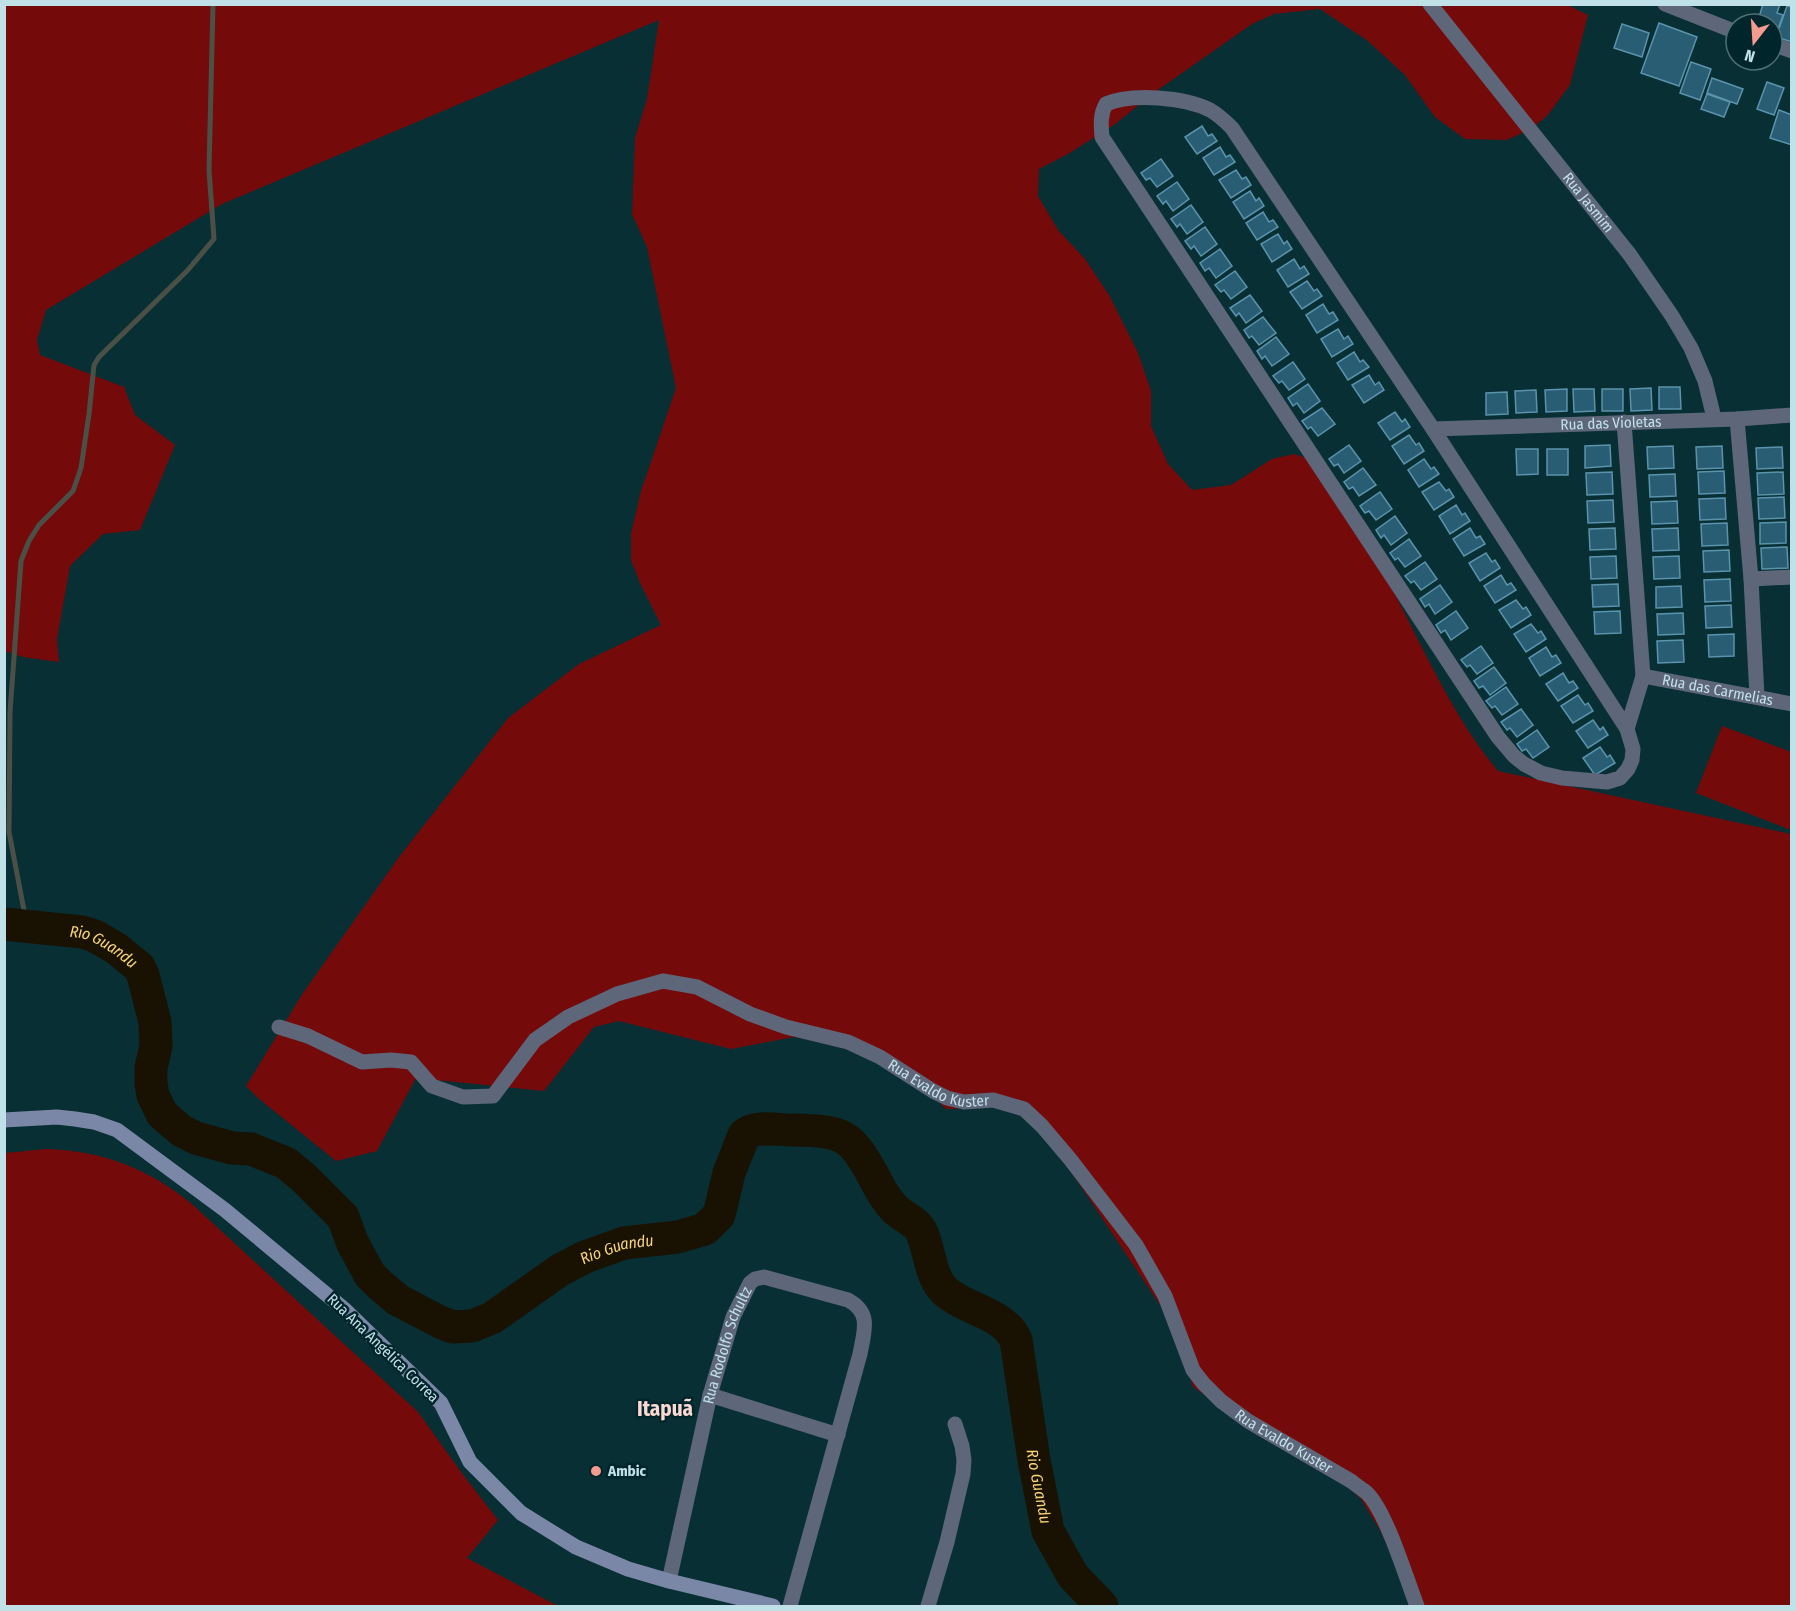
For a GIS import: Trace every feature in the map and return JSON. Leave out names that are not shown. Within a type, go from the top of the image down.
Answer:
[{"type":"street","name":"Rua Jasmim","points":[[1430,4],[1630,255],[1691,348],[1705,381],[1714,418]]},
{"type":"street","points":[[1665,4],[1724,27]]},
{"type":"street","points":[[1138,98],[1167,99],[1209,109],[1222,118],[1256,164],[1433,429],[1627,729],[1633,748],[1632,760],[1620,778],[1607,782],[1581,781],[1541,773],[1514,756],[1498,737],[1102,137],[1102,113],[1106,104],[1138,98]]},
{"type":"street","name":"Rua das Violetas","points":[[1433,429],[1737,419],[1791,415]]},
{"type":"street","points":[[1737,419],[1751,579],[1757,697]]},
{"type":"street","points":[[1624,423],[1643,676],[1627,729]]},
{"type":"street","points":[[1751,579],[1791,578]]},
{"type":"street","name":"Rua das Carmelias","points":[[1643,676],[1791,704]]},
{"type":"street","name":"Rua Evaldo Kuster","points":[[279,1027],[308,1036],[362,1062],[391,1060],[411,1062],[432,1086],[463,1097],[493,1096],[535,1040],[568,1017],[617,994],[663,981],[697,987],[750,1014],[848,1042],[880,1057],[947,1098],[964,1101],[993,1100],[1024,1109],[1070,1159],[1136,1245],[1165,1296],[1193,1370],[1203,1383],[1221,1401],[1248,1421],[1352,1481],[1367,1493],[1377,1506],[1417,1606]]},
{"type":"street","name":"Rua Ana Angélica Correa","points":[[4,1120],[57,1117],[94,1122],[117,1130],[225,1210],[344,1309],[441,1403],[470,1462],[520,1513],[576,1547],[628,1569],[773,1606]]},
{"type":"street","name":"Rua Rodolfo Schultz","points":[[669,1581],[710,1395],[733,1317],[744,1291],[755,1279],[764,1277],[848,1300],[862,1310],[865,1328],[838,1435],[790,1606]]},
{"type":"street","points":[[710,1395],[838,1435]]},
{"type":"street","points":[[928,1606],[947,1542],[963,1474],[962,1446],[955,1424]]},
{"type":"shaded area","points":[[1565,4],[1588,15],[1570,85],[1547,116],[1531,129],[1507,140],[1465,139],[1435,117],[1405,75],[1368,41],[1320,9],[1274,14],[1252,24],[1152,94],[1114,125],[1039,169],[1038,196],[1058,230],[1085,259],[1109,295],[1138,353],[1151,391],[1151,426],[1168,464],[1192,490],[1231,485],[1272,459],[1294,454],[1312,460],[1381,569],[1464,724],[1498,771],[1791,834],[1791,1606],[1414,1606],[1381,1532],[1361,1499],[1340,1480],[1289,1453],[1193,1387],[1174,1326],[1064,1161],[1028,1118],[996,1107],[946,1109],[927,1091],[873,1054],[838,1043],[794,1037],[731,1049],[619,1021],[594,1027],[544,1091],[416,1078],[377,1151],[336,1161],[246,1086],[303,993],[399,857],[508,718],[579,664],[661,625],[631,560],[631,533],[641,491],[676,388],[647,247],[632,214],[635,138],[647,99],[659,20],[222,204],[46,310],[37,340],[40,355],[124,387],[135,415],[175,445],[140,530],[103,534],[70,566],[57,639],[59,662],[23,657],[5,651],[5,5]]},
{"type":"shaded area","points":[[1722,726],[1791,752],[1791,830],[1696,793]]},
{"type":"shaded area","points":[[47,1149],[87,1154],[125,1164],[160,1181],[193,1205],[418,1412],[498,1520],[467,1558],[558,1606],[5,1606],[5,1153]]},
{"type":"building","points":[[1763,4],[1780,4],[1777,12],[1761,12]]},
{"type":"building","points":[[1787,6],[1792,7],[1792,42],[1784,40],[1784,14]]},
{"type":"building","points":[[1659,23],[1697,37],[1679,86],[1641,73]]},
{"type":"building","points":[[1622,24],[1649,33],[1642,57],[1614,48]]},
{"type":"building","points":[[1691,62],[1711,69],[1700,100],[1680,93]]},
{"type":"building","points":[[1712,78],[1743,89],[1737,104],[1707,93]]},
{"type":"building","points":[[1767,82],[1784,88],[1774,115],[1757,109]]},
{"type":"building","points":[[1707,94],[1730,102],[1724,117],[1701,109]]},
{"type":"building","points":[[1779,110],[1792,115],[1792,145],[1770,138]]},
{"type":"building","points":[[1202,126],[1208,136],[1212,134],[1217,141],[1197,154],[1185,137]]},
{"type":"building","points":[[1220,147],[1226,157],[1230,155],[1235,162],[1214,175],[1203,158]]},
{"type":"building","points":[[1161,159],[1173,176],[1157,187],[1150,178],[1146,180],[1141,173]]},
{"type":"building","points":[[1236,170],[1242,179],[1246,177],[1251,185],[1231,198],[1219,180]]},
{"type":"building","points":[[1177,182],[1189,199],[1173,211],[1166,201],[1163,204],[1157,196]]},
{"type":"building","points":[[1250,191],[1256,201],[1259,198],[1264,206],[1244,219],[1233,202]]},
{"type":"building","points":[[1191,205],[1203,222],[1187,234],[1180,224],[1177,227],[1171,219]]},
{"type":"building","points":[[1263,212],[1269,222],[1273,220],[1278,227],[1257,240],[1246,223]]},
{"type":"building","points":[[1205,227],[1217,244],[1201,256],[1194,246],[1191,249],[1185,241]]},
{"type":"building","points":[[1278,234],[1284,244],[1287,241],[1292,249],[1272,262],[1261,244]]},
{"type":"building","points":[[1220,249],[1232,266],[1216,278],[1209,268],[1205,271],[1200,263]]},
{"type":"building","points":[[1294,259],[1300,269],[1304,266],[1309,274],[1288,287],[1277,270]]},
{"type":"building","points":[[1235,271],[1247,287],[1231,299],[1224,290],[1221,292],[1215,285]]},
{"type":"building","points":[[1307,281],[1314,291],[1317,289],[1322,296],[1302,309],[1290,292]]},
{"type":"building","points":[[1250,295],[1262,311],[1246,323],[1239,313],[1236,316],[1230,308]]},
{"type":"building","points":[[1323,304],[1329,314],[1333,312],[1338,320],[1317,333],[1306,315]]},
{"type":"building","points":[[1263,317],[1276,333],[1259,345],[1252,336],[1249,338],[1244,330]]},
{"type":"building","points":[[1338,329],[1344,339],[1348,336],[1353,344],[1332,357],[1321,339]]},
{"type":"building","points":[[1276,337],[1289,354],[1272,366],[1265,356],[1262,359],[1257,351]]},
{"type":"building","points":[[1354,352],[1360,362],[1363,360],[1369,367],[1348,380],[1337,363]]},
{"type":"building","points":[[1293,362],[1305,379],[1289,390],[1282,381],[1279,383],[1273,376]]},
{"type":"building","points":[[1369,375],[1375,385],[1379,382],[1384,390],[1364,403],[1352,385]]},
{"type":"building","points":[[1308,384],[1320,401],[1304,413],[1297,403],[1293,406],[1288,398]]},
{"type":"building","points":[[1659,387],[1680,387],[1681,409],[1659,409]]},
{"type":"building","points":[[1651,388],[1652,410],[1631,411],[1630,389]]},
{"type":"building","points":[[1567,389],[1567,411],[1546,412],[1545,390]]},
{"type":"building","points":[[1573,389],[1594,389],[1595,411],[1574,412]]},
{"type":"building","points":[[1602,389],[1623,389],[1623,411],[1602,411]]},
{"type":"building","points":[[1536,390],[1537,412],[1516,413],[1515,391]]},
{"type":"building","points":[[1507,392],[1508,414],[1486,415],[1486,393]]},
{"type":"building","points":[[1322,408],[1335,424],[1318,436],[1302,421]]},
{"type":"building","points":[[1395,412],[1402,422],[1405,419],[1410,427],[1390,440],[1378,423]]},
{"type":"building","points":[[1409,435],[1416,445],[1419,443],[1424,451],[1404,464],[1392,446]]},
{"type":"building","points":[[1349,445],[1361,461],[1344,473],[1338,464],[1334,466],[1329,459]]},
{"type":"building","points":[[1610,445],[1611,466],[1585,468],[1585,446]]},
{"type":"building","points":[[1673,446],[1674,468],[1648,469],[1647,447]]},
{"type":"building","points":[[1722,446],[1723,468],[1697,469],[1696,447]]},
{"type":"building","points":[[1782,447],[1783,468],[1757,469],[1756,448]]},
{"type":"building","points":[[1516,449],[1538,449],[1538,474],[1517,475]]},
{"type":"building","points":[[1547,449],[1568,449],[1568,475],[1547,475]]},
{"type":"building","points":[[1424,459],[1431,469],[1434,467],[1439,474],[1419,487],[1408,470]]},
{"type":"building","points":[[1363,468],[1376,485],[1359,496],[1353,487],[1349,489],[1344,482]]},
{"type":"building","points":[[1724,471],[1725,493],[1699,494],[1698,472]]},
{"type":"building","points":[[1612,472],[1613,494],[1587,495],[1586,473]]},
{"type":"building","points":[[1783,472],[1784,494],[1758,495],[1757,473]]},
{"type":"building","points":[[1675,474],[1676,496],[1650,497],[1649,475]]},
{"type":"building","points":[[1439,482],[1446,491],[1449,489],[1454,497],[1434,510],[1422,492]]},
{"type":"building","points":[[1380,492],[1392,509],[1376,520],[1369,511],[1365,513],[1360,506]]},
{"type":"building","points":[[1784,497],[1785,518],[1759,519],[1758,498]]},
{"type":"building","points":[[1725,498],[1726,519],[1700,520],[1699,499]]},
{"type":"building","points":[[1613,500],[1614,522],[1588,523],[1587,501]]},
{"type":"building","points":[[1677,501],[1678,523],[1652,524],[1651,502]]},
{"type":"building","points":[[1456,505],[1462,515],[1465,513],[1470,521],[1450,534],[1439,516]]},
{"type":"building","points":[[1395,516],[1407,533],[1391,545],[1384,535],[1381,538],[1376,530]]},
{"type":"building","points":[[1786,522],[1786,543],[1760,544],[1760,523]]},
{"type":"building","points":[[1727,523],[1728,545],[1702,546],[1701,524]]},
{"type":"building","points":[[1470,528],[1476,538],[1480,536],[1485,544],[1464,556],[1453,539]]},
{"type":"building","points":[[1615,528],[1616,549],[1590,550],[1589,529]]},
{"type":"building","points":[[1678,528],[1679,550],[1653,551],[1652,529]]},
{"type":"building","points":[[1409,539],[1421,556],[1405,567],[1398,558],[1395,560],[1390,553]]},
{"type":"building","points":[[1787,547],[1788,568],[1762,569],[1761,548]]},
{"type":"building","points":[[1729,550],[1730,571],[1704,572],[1703,551]]},
{"type":"building","points":[[1486,553],[1492,562],[1495,560],[1500,568],[1480,581],[1469,563]]},
{"type":"building","points":[[1616,556],[1617,578],[1591,579],[1590,557]]},
{"type":"building","points":[[1679,556],[1680,578],[1654,579],[1653,557]]},
{"type":"building","points":[[1425,562],[1437,579],[1421,590],[1414,581],[1411,583],[1405,576]]},
{"type":"building","points":[[1501,575],[1507,585],[1511,583],[1516,590],[1495,603],[1484,586]]},
{"type":"building","points":[[1730,579],[1731,601],[1705,602],[1704,580]]},
{"type":"building","points":[[1618,584],[1619,606],[1593,607],[1592,585]]},
{"type":"building","points":[[1440,585],[1452,602],[1435,614],[1429,604],[1425,607],[1420,599]]},
{"type":"building","points":[[1681,586],[1682,607],[1656,608],[1656,587]]},
{"type":"building","points":[[1516,600],[1523,609],[1526,607],[1531,615],[1511,628],[1499,610]]},
{"type":"building","points":[[1731,605],[1732,627],[1706,628],[1705,606]]},
{"type":"building","points":[[1456,611],[1468,628],[1451,640],[1445,630],[1441,633],[1436,625]]},
{"type":"building","points":[[1620,611],[1621,633],[1595,634],[1594,612]]},
{"type":"building","points":[[1683,613],[1684,634],[1658,635],[1657,614]]},
{"type":"building","points":[[1531,624],[1538,633],[1541,631],[1546,639],[1526,652],[1514,634]]},
{"type":"building","points":[[1734,634],[1734,656],[1709,657],[1708,635]]},
{"type":"building","points":[[1683,640],[1684,662],[1658,663],[1657,641]]},
{"type":"building","points":[[1481,646],[1493,663],[1477,674],[1470,665],[1467,667],[1461,660]]},
{"type":"building","points":[[1546,647],[1552,657],[1556,655],[1561,663],[1540,676],[1529,658]]},
{"type":"building","points":[[1494,667],[1506,683],[1490,695],[1483,686],[1479,688],[1474,681]]},
{"type":"building","points":[[1563,673],[1569,683],[1573,681],[1578,688],[1558,701],[1546,684]]},
{"type":"building","points":[[1506,687],[1518,704],[1502,715],[1495,706],[1492,708],[1486,701]]},
{"type":"building","points":[[1578,695],[1585,705],[1588,703],[1593,711],[1573,723],[1561,706]]},
{"type":"building","points":[[1521,709],[1533,725],[1517,737],[1501,722]]},
{"type":"building","points":[[1593,720],[1600,730],[1603,727],[1608,735],[1588,748],[1576,731]]},
{"type":"building","points":[[1537,730],[1549,747],[1533,758],[1526,749],[1522,751],[1517,744]]},
{"type":"building","points":[[1600,747],[1607,757],[1610,755],[1615,763],[1595,775],[1583,758]]},
{"type":"waterway","points":[[27,926],[9,832],[10,712],[21,561],[39,525],[73,491],[81,468],[94,365],[99,357],[187,271],[214,239],[209,170],[213,4]]},
{"type":"waterway","name":"Rio Guandu","points":[[4,924],[82,932],[95,936],[117,949],[139,967],[155,1022],[156,1046],[151,1068],[151,1084],[153,1095],[162,1114],[182,1131],[196,1138],[232,1148],[251,1149],[286,1163],[343,1217],[353,1244],[370,1275],[380,1285],[398,1300],[453,1327],[472,1326],[492,1318],[560,1270],[585,1257],[624,1243],[678,1237],[705,1229],[719,1215],[729,1173],[744,1135],[749,1132],[767,1129],[809,1131],[835,1134],[844,1138],[859,1152],[892,1206],[920,1229],[933,1272],[946,1292],[1003,1324],[1016,1340],[1034,1460],[1048,1531],[1073,1576],[1102,1606]]},
{"type":"place","name":"Ambic","points":[[596,1471]]},
{"type":"district","name":"Itapuã","points":[[665,1409]]}]
